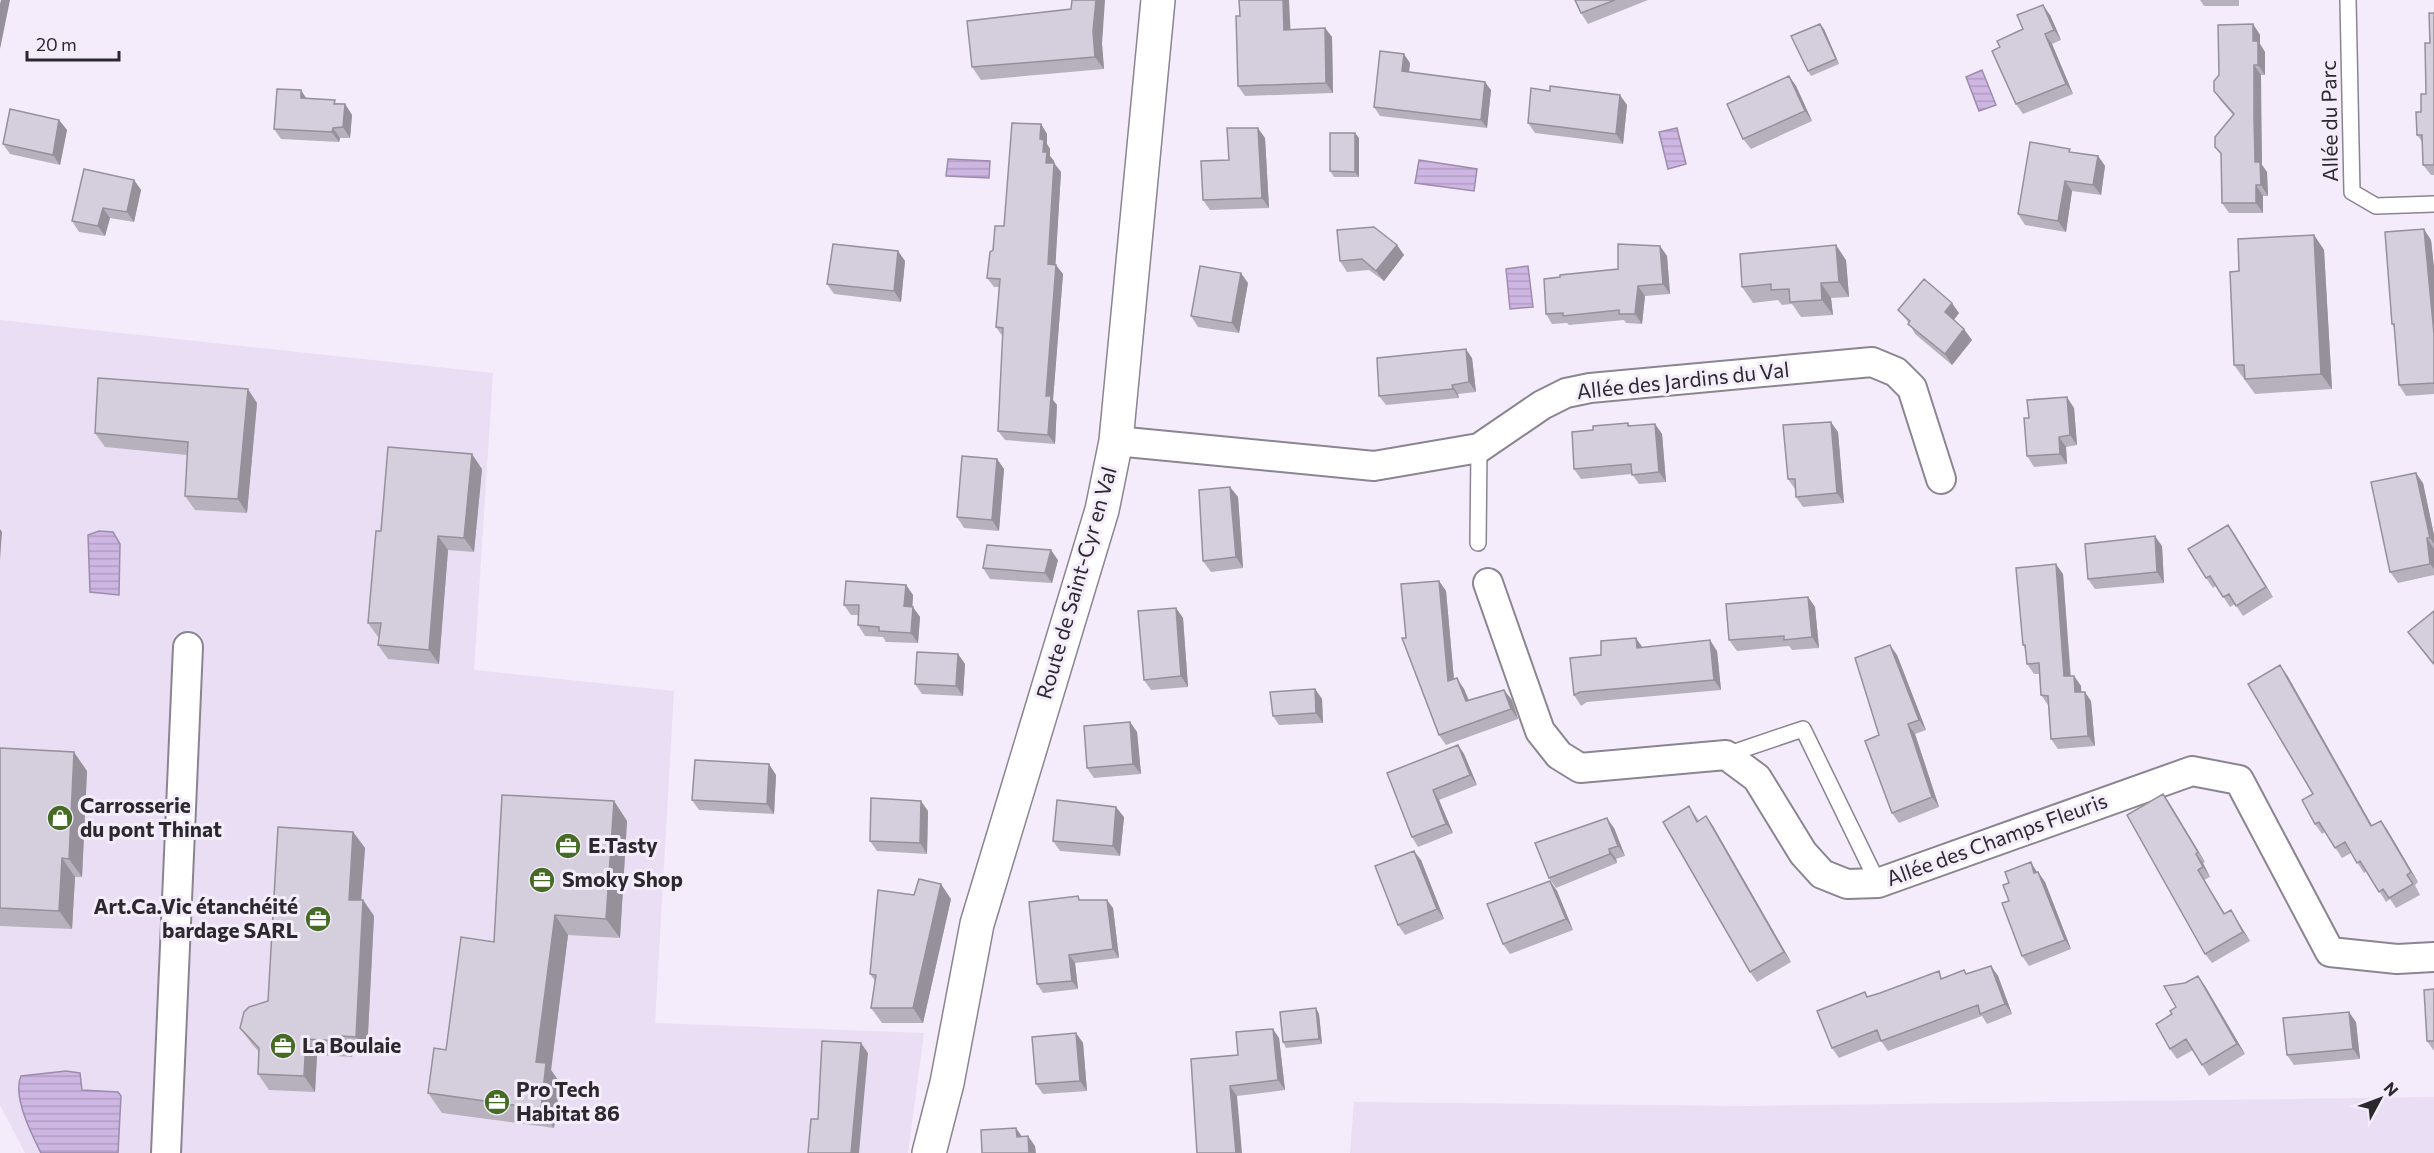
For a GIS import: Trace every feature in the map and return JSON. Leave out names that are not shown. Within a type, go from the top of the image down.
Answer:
[{"type":"street","name":"Route de Saint-Cyr en Val","points":[[929,1153],[947,1083],[977,924],[1102,510],[1116,441],[1158,0]]},
{"type":"street","name":"Allée des Jardins du Val","points":[[1116,441],[1374,466],[1479,448],[1542,405],[1566,393],[1590,388],[1872,362],[1896,372],[1912,388],[1941,479]]},
{"type":"street","points":[[1488,583],[1540,731],[1559,755],[1580,768],[1726,755]]},
{"type":"street","points":[[166,1153],[188,646]]},
{"type":"street","name":"Allée des Champs Fleuris","points":[[1726,755],[1757,778],[1803,853],[1822,874],[1847,884],[1878,883],[2192,771],[2239,780],[2330,952],[2397,959],[2434,957]]},
{"type":"lane","name":"Allée du Parc","points":[[2348,0],[2352,192],[2376,206],[2434,204]]},
{"type":"lane","points":[[1478,543],[1479,448]]},
{"type":"lane","points":[[1726,755],[1803,729],[1878,883]]},
{"type":"shaded area","points":[[1982,70],[1996,105],[1979,111],[1966,77]]},
{"type":"shaded area","points":[[1677,128],[1686,164],[1668,169],[1659,132]]},
{"type":"shaded area","points":[[948,159],[990,161],[989,178],[946,176]]},
{"type":"shaded area","points":[[1419,160],[1477,169],[1474,191],[1415,183]]},
{"type":"shaded area","points":[[1528,266],[1533,307],[1510,309],[1506,269]]},
{"type":"shaded area","points":[[0,320],[493,373],[474,670],[674,691],[655,1023],[924,1033],[908,1153],[25,1153],[0,1105]]},
{"type":"shaded area","points":[[99,531],[113,532],[120,544],[119,595],[90,592],[88,535]]},
{"type":"shaded area","points":[[66,1071],[80,1073],[82,1090],[118,1092],[121,1096],[118,1153],[41,1153],[28,1126],[21,1104],[19,1084],[21,1076]]},
{"type":"shaded area","points":[[2434,1097],[2434,1153],[1350,1153],[1354,1102],[1747,1106]]},
{"type":"building","points":[[1072,0],[1096,0],[1093,31],[1095,57],[972,67],[967,21],[1071,9]]},
{"type":"building","points":[[1239,0],[1283,0],[1284,30],[1325,28],[1326,83],[1238,86],[1236,16],[1240,16]]},
{"type":"building","points":[[1575,0],[1615,0],[1581,13]]},
{"type":"building","points":[[2043,5],[2054,30],[2045,34],[2066,84],[2016,104],[1992,51],[2000,47],[1997,41],[2023,29],[2017,15]]},
{"type":"building","points":[[2429,13],[2434,13],[2434,165],[2423,165],[2422,135],[2417,135],[2416,112],[2421,112],[2421,94],[2426,94],[2425,43],[2430,43]]},
{"type":"building","points":[[1820,24],[1836,59],[1808,71],[1791,36]]},
{"type":"building","points":[[2253,24],[2253,41],[2258,41],[2258,65],[2254,65],[2255,162],[2260,162],[2261,185],[2256,185],[2256,203],[2222,203],[2221,153],[2215,147],[2215,137],[2234,114],[2214,91],[2214,81],[2219,75],[2218,25]]},
{"type":"building","points":[[1380,51],[1404,54],[1402,71],[1485,82],[1481,120],[1374,107]]},
{"type":"building","points":[[1789,76],[1805,111],[1743,139],[1727,104]]},
{"type":"building","points":[[1550,86],[1620,95],[1616,134],[1528,123],[1531,88],[1550,91]]},
{"type":"building","points":[[277,89],[301,90],[301,98],[335,100],[334,104],[345,104],[343,127],[333,128],[332,132],[274,129]]},
{"type":"building","points":[[10,109],[59,120],[53,155],[3,144]]},
{"type":"building","points":[[1012,123],[1041,124],[1040,139],[1044,140],[1043,152],[1047,152],[1046,163],[1054,163],[1048,264],[1056,265],[1046,396],[1051,396],[1048,435],[998,431],[1003,328],[996,327],[1000,279],[987,278],[995,226],[1004,226]]},
{"type":"building","points":[[1227,128],[1258,128],[1262,198],[1203,200],[1201,161],[1229,160]]},
{"type":"building","points":[[1330,133],[1355,133],[1355,172],[1330,171]]},
{"type":"building","points":[[2030,142],[2070,149],[2069,152],[2098,156],[2093,185],[2065,181],[2058,221],[2018,214]]},
{"type":"building","points":[[84,169],[134,180],[127,212],[103,208],[98,226],[72,221]]},
{"type":"building","points":[[1374,227],[1397,245],[1376,271],[1362,259],[1340,261],[1337,230]]},
{"type":"building","points":[[2424,229],[2434,334],[2434,383],[2399,385],[2385,232]]},
{"type":"building","points":[[2314,235],[2321,374],[2245,379],[2244,365],[2234,365],[2230,272],[2239,271],[2238,239]]},
{"type":"building","points":[[833,244],[898,251],[894,291],[827,284]]},
{"type":"building","points":[[1618,244],[1660,246],[1663,284],[1638,286],[1635,314],[1619,314],[1619,310],[1563,316],[1563,313],[1546,314],[1544,279],[1560,277],[1560,275],[1618,269]]},
{"type":"building","points":[[1836,245],[1839,282],[1821,283],[1822,300],[1790,302],[1789,289],[1771,290],[1771,284],[1742,287],[1740,254]]},
{"type":"building","points":[[1200,266],[1241,273],[1232,323],[1191,316]]},
{"type":"building","points":[[1924,279],[1952,303],[1945,312],[1964,329],[1945,354],[1908,324],[1910,321],[1898,310]]},
{"type":"building","points":[[1466,349],[1469,382],[1452,385],[1453,389],[1379,396],[1377,358]]},
{"type":"building","points":[[98,378],[248,389],[238,499],[185,496],[188,442],[95,433]]},
{"type":"building","points":[[2067,397],[2070,435],[2059,437],[2060,454],[2027,456],[2024,418],[2029,418],[2027,400]]},
{"type":"building","points":[[1831,422],[1837,493],[1796,497],[1795,479],[1788,479],[1783,425]]},
{"type":"building","points":[[1628,423],[1628,426],[1655,424],[1659,472],[1632,475],[1631,464],[1574,469],[1572,432],[1593,430],[1593,426]]},
{"type":"building","points":[[388,447],[472,454],[464,538],[438,536],[429,650],[378,645],[381,623],[368,623],[376,531],[381,531]]},
{"type":"building","points":[[962,456],[997,459],[992,520],[957,517]]},
{"type":"building","points":[[2416,473],[2430,538],[2427,538],[2430,564],[2390,572],[2371,482]]},
{"type":"building","points":[[1230,487],[1236,557],[1203,561],[1199,490]]},
{"type":"building","points":[[2228,525],[2266,587],[2236,606],[2229,594],[2223,597],[2210,576],[2206,578],[2188,549]]},
{"type":"building","points":[[2155,536],[2157,572],[2088,579],[2085,544]]},
{"type":"building","points":[[987,545],[1051,550],[1045,573],[983,568]]},
{"type":"building","points":[[2056,564],[2064,676],[2074,676],[2075,692],[2085,692],[2088,736],[2051,739],[2048,696],[2041,695],[2039,663],[2027,664],[2025,645],[2023,645],[2016,568]]},
{"type":"building","points":[[846,581],[906,585],[904,606],[913,607],[911,633],[879,631],[879,627],[858,625],[859,605],[844,605]]},
{"type":"building","points":[[1439,581],[1448,681],[1457,678],[1466,701],[1504,690],[1511,709],[1439,735],[1402,638],[1406,638],[1401,584]]},
{"type":"building","points":[[1808,597],[1812,637],[1784,640],[1784,636],[1729,640],[1726,604]]},
{"type":"building","points":[[1176,608],[1181,676],[1144,680],[1138,611]]},
{"type":"building","points":[[2434,611],[2434,662],[2433,663],[2408,632]]},
{"type":"building","points":[[1636,638],[1637,648],[1710,640],[1714,680],[1580,692],[1574,695],[1570,658],[1601,655],[1601,641]]},
{"type":"building","points":[[1890,645],[1919,720],[1908,724],[1932,797],[1892,813],[1865,741],[1879,735],[1855,658]]},
{"type":"building","points":[[917,652],[958,654],[956,686],[915,684]]},
{"type":"building","points":[[2280,665],[2371,826],[2381,821],[2411,872],[2407,875],[2413,884],[2389,898],[2383,889],[2379,892],[2360,861],[2357,863],[2345,842],[2335,848],[2319,822],[2315,824],[2302,800],[2313,794],[2248,684]]},
{"type":"building","points":[[1315,689],[1316,713],[1273,716],[1270,692]]},
{"type":"building","points":[[1130,722],[1133,764],[1087,768],[1084,726]]},
{"type":"building","points":[[1458,745],[1470,775],[1433,790],[1446,824],[1412,837],[1387,773]]},
{"type":"building","points":[[0,748],[74,752],[69,859],[62,858],[59,911],[0,908]]},
{"type":"building","points":[[695,760],[769,764],[767,804],[692,800]]},
{"type":"building","points":[[2163,794],[2198,852],[2196,854],[2203,867],[2198,870],[2224,914],[2231,910],[2243,932],[2205,954],[2127,815]]},
{"type":"building","points":[[502,795],[614,801],[606,919],[555,915],[536,1062],[546,1063],[541,1109],[428,1093],[434,1048],[446,1050],[461,937],[494,942]]},
{"type":"building","points":[[871,798],[921,801],[920,843],[870,841]]},
{"type":"building","points":[[1057,800],[1116,807],[1113,846],[1053,841]]},
{"type":"building","points":[[1689,806],[1697,822],[1706,816],[1784,952],[1750,972],[1663,822]]},
{"type":"building","points":[[1607,818],[1618,846],[1609,849],[1610,854],[1549,878],[1535,843]]},
{"type":"building","points":[[278,827],[353,832],[349,900],[363,900],[356,1037],[342,1036],[341,1041],[306,1039],[304,1076],[258,1074],[259,1048],[240,1028],[244,1012],[249,1007],[268,1001]]},
{"type":"building","points":[[1414,851],[1437,909],[1398,925],[1375,866]]},
{"type":"building","points":[[2031,862],[2034,873],[2038,872],[2065,940],[2022,956],[2002,903],[2009,901],[2003,885],[2009,883],[2005,872]]},
{"type":"building","points":[[919,879],[941,884],[913,1008],[871,1008],[876,975],[870,974],[878,890],[914,895]]},
{"type":"building","points":[[1550,881],[1566,919],[1503,944],[1487,904]]},
{"type":"building","points":[[1078,896],[1079,900],[1107,900],[1113,949],[1069,955],[1072,981],[1037,984],[1029,902]]},
{"type":"building","points":[[1991,966],[2005,1004],[1980,1014],[1978,1005],[1881,1041],[1877,1030],[1832,1048],[1817,1011],[1865,992],[1867,997],[1939,971],[1941,979],[1964,970],[1966,974]]},
{"type":"building","points":[[2198,976],[2237,1044],[2202,1065],[2186,1039],[2170,1049],[2156,1024],[2172,1014],[2170,1011],[2176,1007],[2164,986],[2185,983]]},
{"type":"building","points":[[2434,989],[2434,1041],[2427,1041],[2424,990]]},
{"type":"building","points":[[1316,1008],[1319,1039],[1283,1042],[1280,1012]]},
{"type":"building","points":[[2349,1012],[2353,1049],[2287,1055],[2283,1018]]},
{"type":"building","points":[[1273,1029],[1278,1080],[1230,1086],[1236,1153],[1197,1153],[1191,1059],[1238,1055],[1236,1032]]},
{"type":"building","points":[[1076,1033],[1080,1081],[1036,1084],[1032,1037]]},
{"type":"building","points":[[822,1041],[861,1043],[851,1153],[808,1153],[811,1119],[818,1119]]},
{"type":"building","points":[[1016,1128],[1017,1137],[1028,1136],[1029,1153],[982,1153],[981,1130]]},
{"type":"place","name":"Carrosserie du pont Thinat","points":[[60,818]]},
{"type":"place","name":"E.Tasty","points":[[568,846]]},
{"type":"place","name":"Smoky Shop","points":[[542,880]]},
{"type":"place","name":"Art.Ca.Vic étanchéité bardage SARL","points":[[318,919]]},
{"type":"place","name":"La Boulaie","points":[[283,1046]]},
{"type":"place","name":"Pro Tech Habitat 86","points":[[497,1102]]}]
